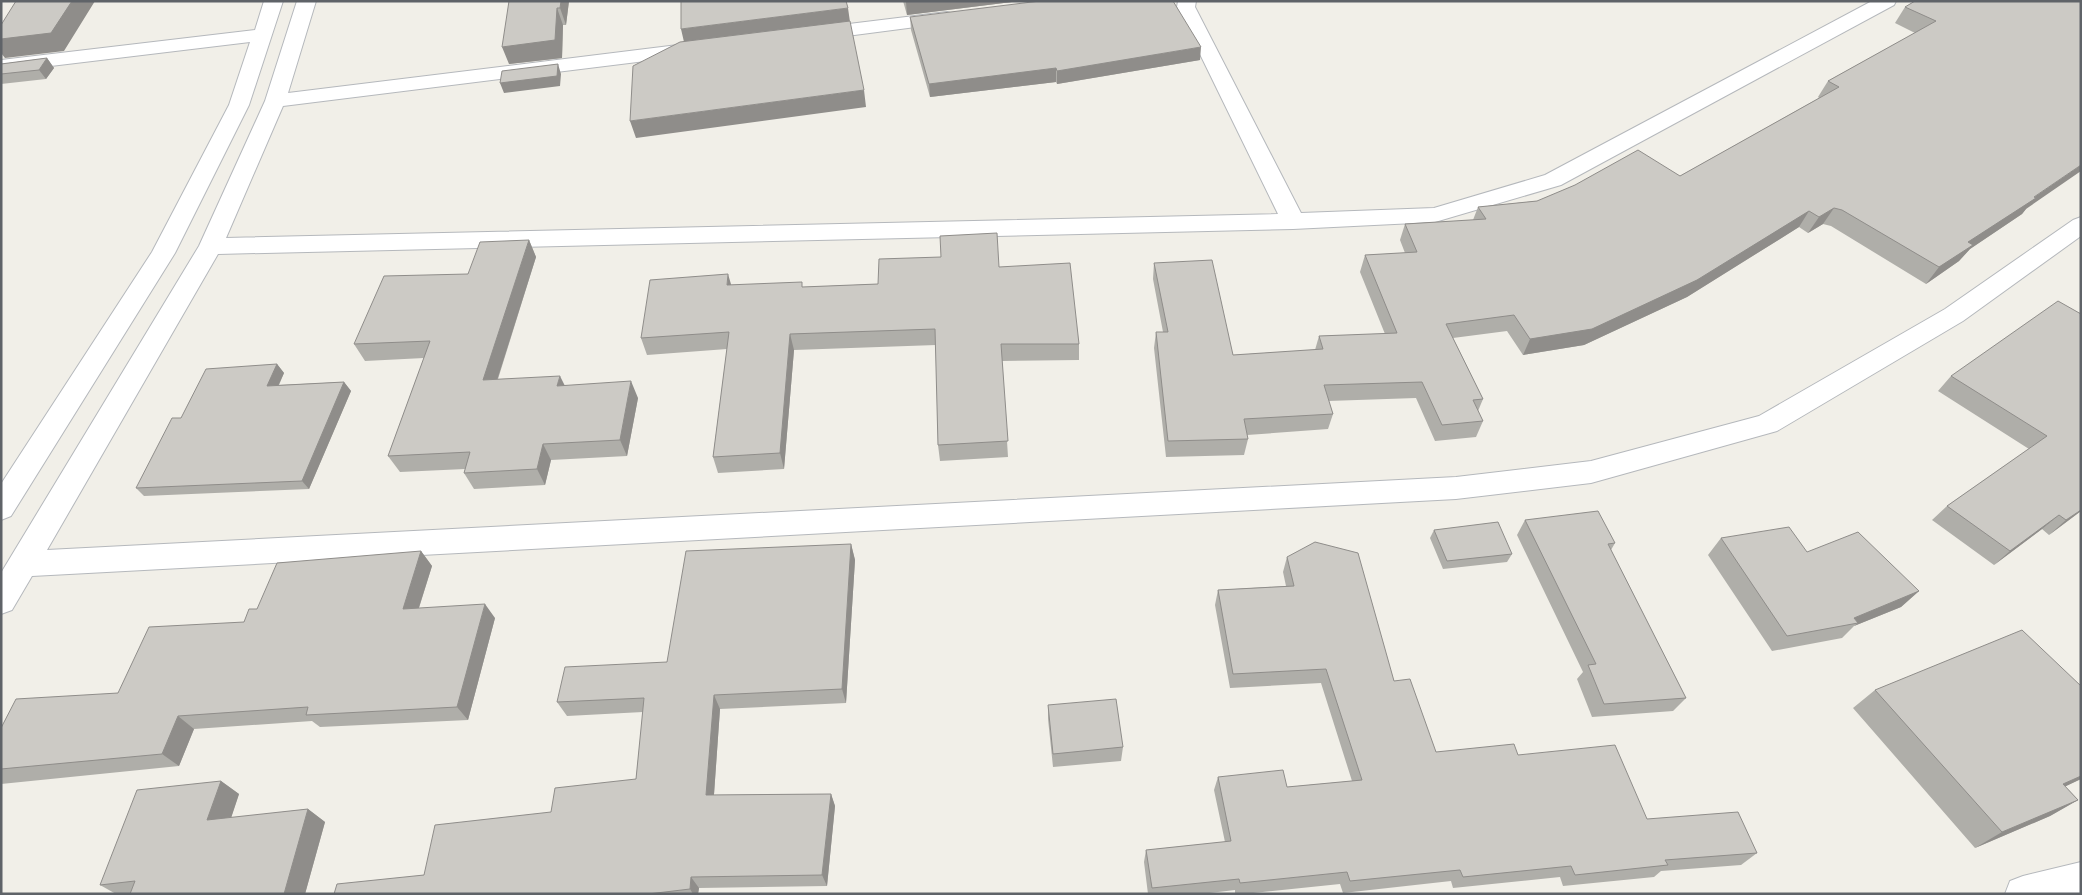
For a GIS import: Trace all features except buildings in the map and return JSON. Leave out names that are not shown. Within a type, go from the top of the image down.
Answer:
[{"type":"street","points":[[1,508],[163,253],[239,105],[274,1]]},
{"type":"street","points":[[1,601],[211,246],[275,100],[307,1]]},
{"type":"street","points":[[1187,1],[1186,7],[1189,14],[1293,221]]},
{"type":"street","points":[[211,246],[1293,221],[1435,215],[1552,180],[1887,1]]},
{"type":"street","points":[[799,36],[966,16]]},
{"type":"street","points":[[1,66],[262,35]]},
{"type":"street","points":[[275,100],[710,47]]},
{"type":"street","points":[[189,203],[232,200]]},
{"type":"street","points":[[24,564],[1456,488],[1591,472],[1767,424],[1954,315],[2081,225]]},
{"type":"street","points":[[2023,894],[2081,880]]}]
